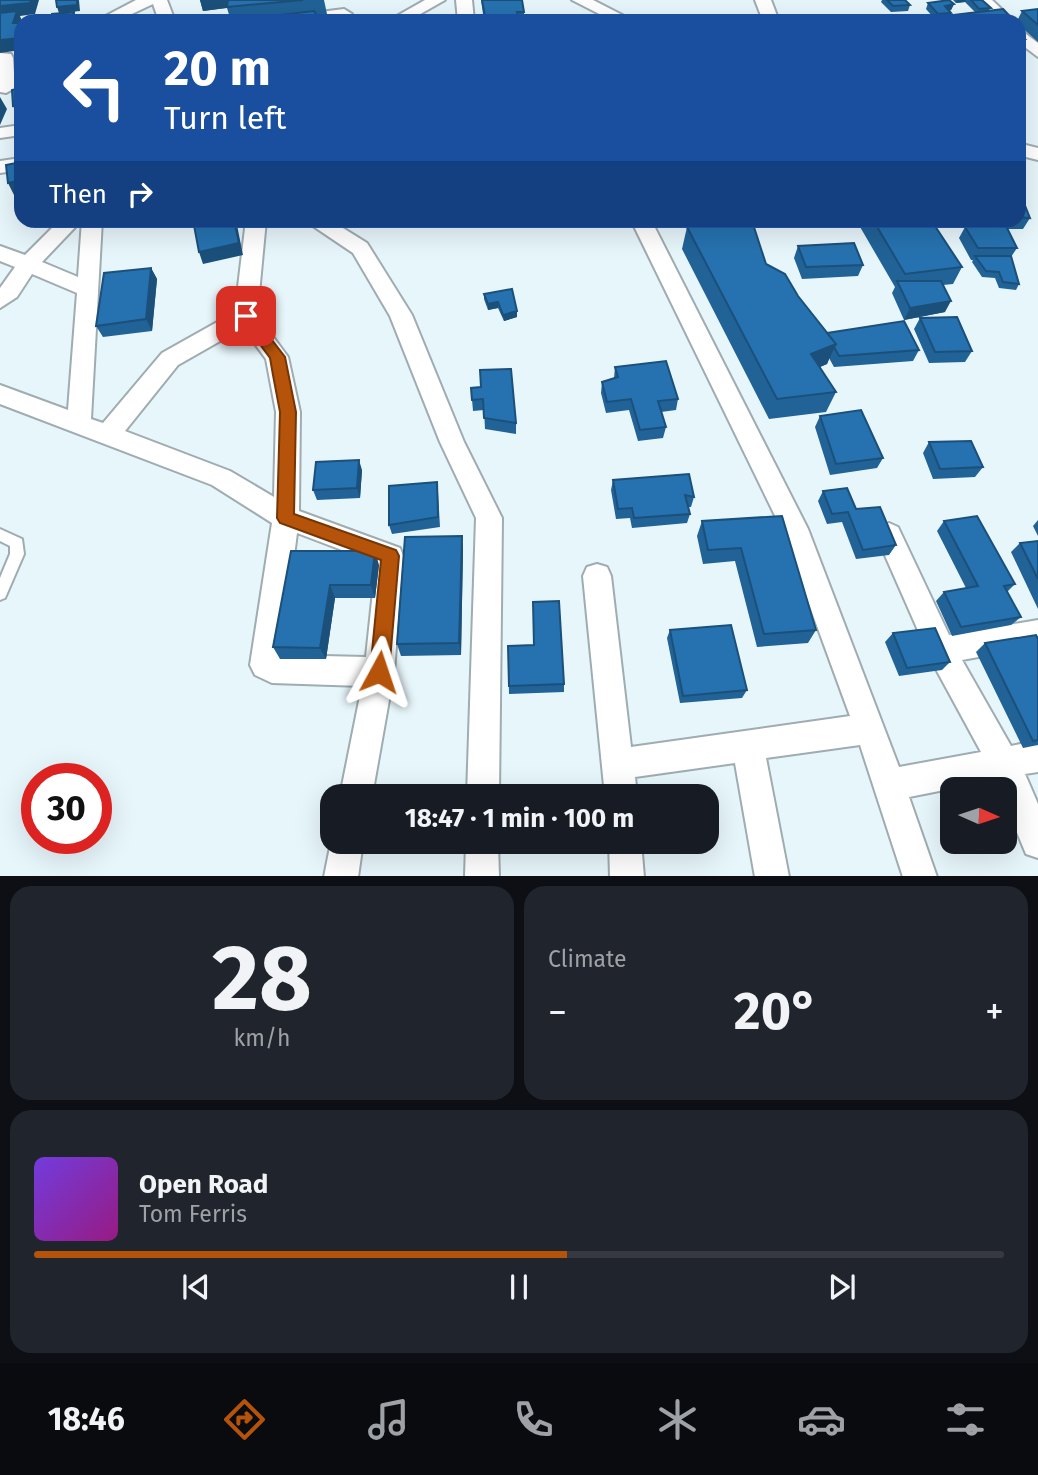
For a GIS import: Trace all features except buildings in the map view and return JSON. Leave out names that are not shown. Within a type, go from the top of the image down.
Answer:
[{"type":"street","points":[[119,14],[149,0]]},
{"type":"street","points":[[410,14],[437,0]]},
{"type":"street","points":[[580,0],[611,14]]},
{"type":"street","points":[[763,1],[780,0]]},
{"type":"street","points":[[983,0],[998,14]]},
{"type":"street","points":[[9,57],[9,88]]},
{"type":"street","points":[[0,300],[28,264],[64,228]]},
{"type":"street","points":[[79,424],[92,228]]},
{"type":"street","points":[[255,228],[246,316],[277,357],[288,412],[286,518],[265,665],[272,669],[379,672]]},
{"type":"street","points":[[327,228],[360,248],[401,315],[452,442],[489,517],[483,784]]},
{"type":"street","points":[[645,228],[795,529],[870,728],[920,876]]},
{"type":"street","points":[[0,253],[88,289]]},
{"type":"street","points":[[108,435],[170,359],[246,316]]},
{"type":"street","points":[[0,394],[220,478],[286,518],[390,556],[379,672],[358,784]]},
{"type":"street","points":[[890,535],[941,650],[1004,763],[1038,842]]},
{"type":"street","points":[[597,576],[620,784]]},
{"type":"street","points":[[941,650],[1038,633]]},
{"type":"street","points":[[619,764],[870,728]]},
{"type":"street","points":[[748,746],[772,876]]},
{"type":"street","points":[[890,785],[1038,756]]},
{"type":"street","points":[[341,876],[345,854]]},
{"type":"street","points":[[482,854],[482,876]]},
{"type":"street","points":[[626,854],[627,876]]},
{"type":"lane","points":[[0,535],[17,543],[17,555],[0,594]]},
{"type":"route","points":[[246,316],[277,357],[281,375],[288,412],[286,518],[390,556],[379,672]]}]
